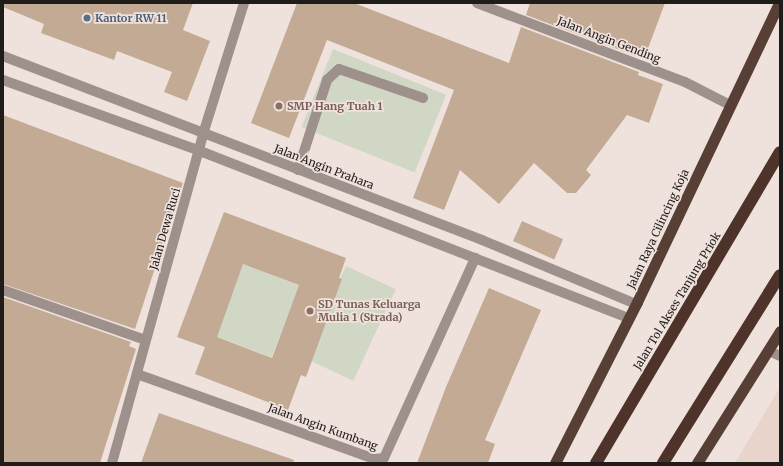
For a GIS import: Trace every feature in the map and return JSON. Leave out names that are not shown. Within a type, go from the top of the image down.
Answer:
[{"type":"highway","name":"Jalan Raya Cilincing Koja","points":[[555,463],[636,304],[779,3]]},
{"type":"highway","name":"Jalan Tol Akses Tanjung Priok","points":[[596,463],[780,152]]},
{"type":"highway","points":[[663,463],[780,275]]},
{"type":"highway","points":[[697,463],[769,351],[780,331]]},
{"type":"street","name":"Jalan Dewa Ruci","points":[[112,463],[200,152],[203,134],[244,3]]},
{"type":"street","name":"Jalan Angin Gending","points":[[477,3],[685,82],[730,105]]},
{"type":"street","name":"Jalan Angin Prahara","points":[[3,56],[357,192],[636,304]]},
{"type":"street","points":[[298,170],[327,80],[339,69],[423,98]]},
{"type":"street","points":[[3,80],[200,152],[629,318]]},
{"type":"street","points":[[352,210],[357,192]]},
{"type":"street","name":"Jalan Angin Kumbang","points":[[137,374],[380,459],[387,454],[475,258]]},
{"type":"street","points":[[3,290],[146,340]]},
{"type":"street","points":[[769,351],[780,356]]},
{"type":"shaded area","points":[[780,387],[780,463],[735,463]]},
{"type":"green space","points":[[333,49],[446,95],[415,173],[302,127]]},
{"type":"green space","points":[[243,264],[299,286],[271,357],[215,336]]},
{"type":"green space","points":[[346,266],[396,289],[353,381],[303,358]]},
{"type":"building","points":[[3,3],[193,3],[183,30],[210,41],[187,101],[164,92],[172,72],[117,51],[114,60],[41,33],[44,24],[3,7]]},
{"type":"building","points":[[297,3],[354,3],[509,63],[521,27],[639,72],[638,75],[663,84],[649,123],[627,115],[586,170],[591,175],[576,193],[567,193],[534,163],[499,204],[460,170],[444,210],[413,198],[454,90],[327,40],[289,138],[251,123]]},
{"type":"building","points":[[530,3],[665,3],[644,59],[526,15]]},
{"type":"building","points":[[3,115],[183,183],[135,329],[3,284]]},
{"type":"building","name":"SD Tunas Keluarga Mulia 1 (Strada)","points":[[224,212],[346,258],[339,278],[342,279],[306,377],[301,375],[288,410],[195,374],[205,347],[177,337]],"holes":[[[243,264],[299,285],[272,358],[217,337]]]},
{"type":"building","points":[[522,221],[563,239],[554,259],[513,241]]},
{"type":"building","points":[[489,288],[541,310],[485,440],[495,444],[488,463],[417,463],[446,387]]},
{"type":"building","points":[[3,297],[131,342],[129,346],[136,349],[100,463],[3,463]]},
{"type":"building","points":[[159,413],[294,460],[293,463],[141,463]]},
{"type":"place","name":"Kantor RW 11","points":[[87,18]]},
{"type":"place","name":"SMP Hang Tuah 1","points":[[279,106]]},
{"type":"place","name":"SD Tunas Keluarga Mulia 1 (Strada)","points":[[310,311]]}]
